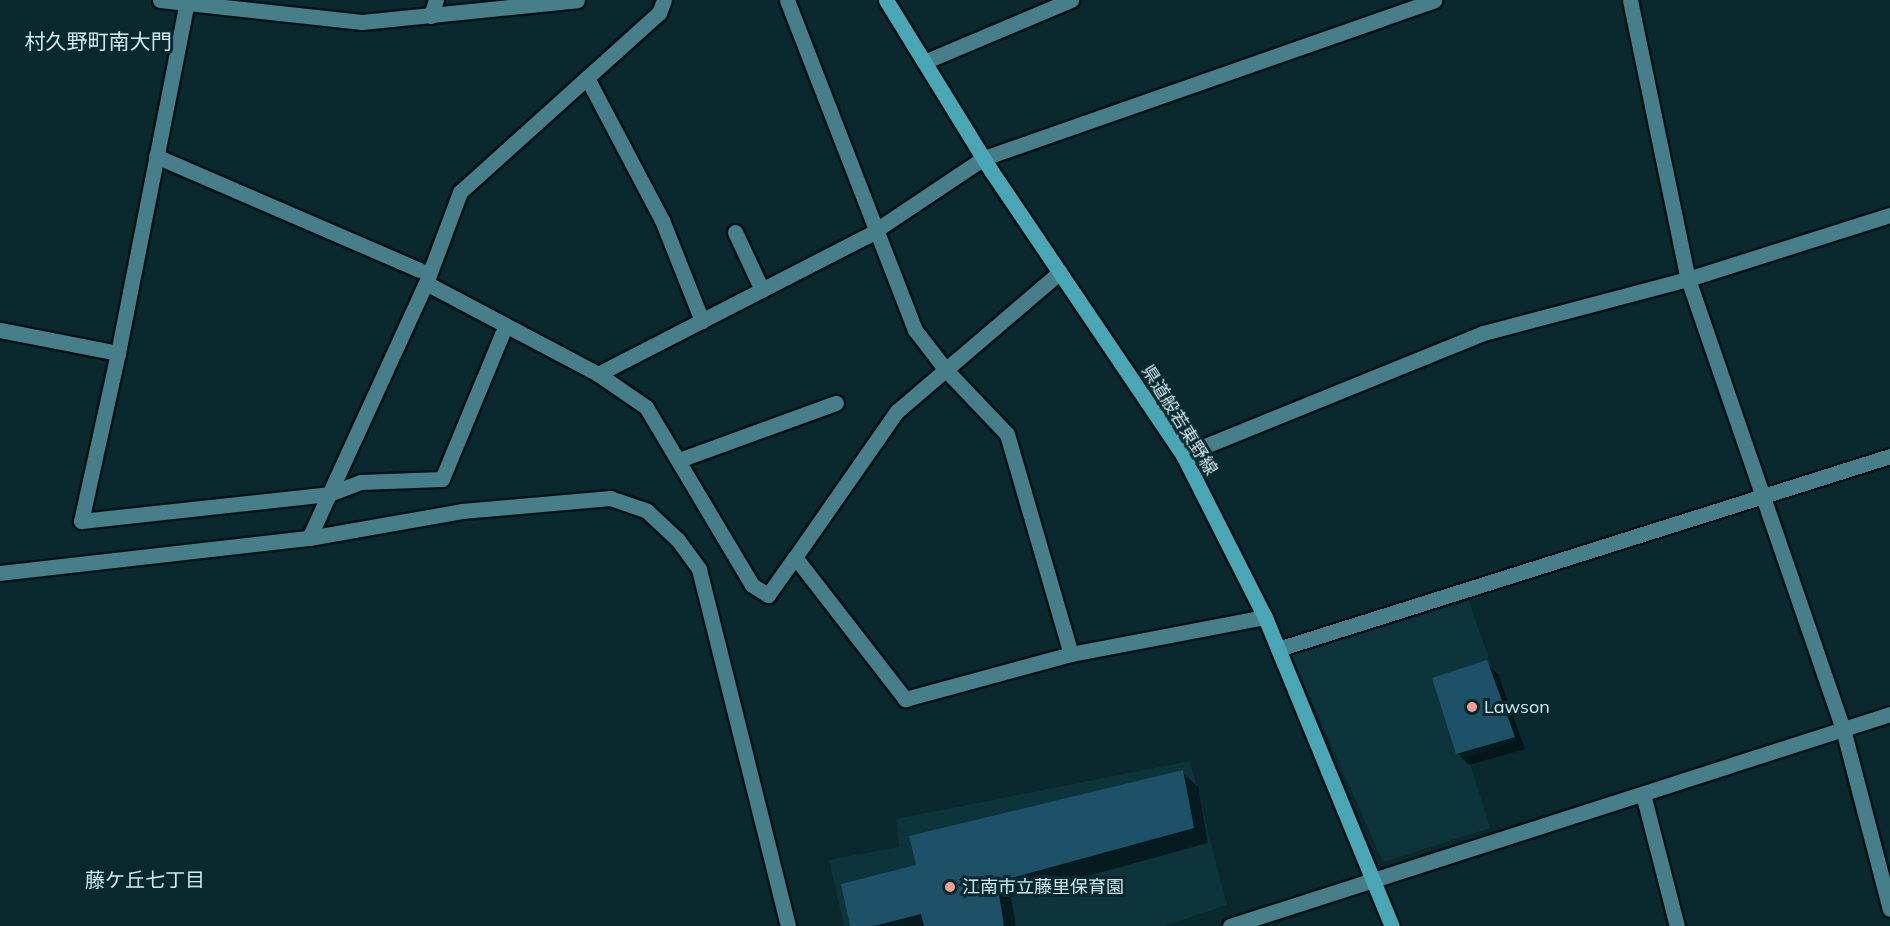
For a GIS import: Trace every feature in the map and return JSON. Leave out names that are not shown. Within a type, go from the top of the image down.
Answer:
[{"type":"main road","name":"県道般若東野線","points":[[886,0],[984,158],[1183,455],[1265,617],[1392,926]]},
{"type":"street","points":[[160,0],[187,1],[362,22],[577,0]]},
{"type":"street","points":[[431,16],[436,0]]},
{"type":"street","points":[[309,538],[460,192],[659,13],[664,0]]},
{"type":"street","points":[[787,0],[873,232],[915,330],[946,370],[1007,434],[1071,654]]},
{"type":"street","points":[[924,62],[1071,0]]},
{"type":"street","points":[[598,374],[873,232],[984,158],[1434,0]]},
{"type":"street","points":[[1630,0],[1688,279],[1843,729],[1890,909]]},
{"type":"street","points":[[187,1],[118,353],[81,521],[329,494],[360,483],[442,479],[501,334]]},
{"type":"street","points":[[587,78],[662,220],[702,321]]},
{"type":"street","points":[[156,156],[422,276],[598,374],[646,406],[752,585],[768,595],[897,411],[1060,272]]},
{"type":"street","points":[[1183,455],[1483,333],[1688,279],[1890,215]]},
{"type":"street","points":[[735,232],[762,290]]},
{"type":"street","points":[[0,330],[118,353]]},
{"type":"street","points":[[679,460],[836,403]]},
{"type":"street","points":[[1278,649],[1890,456]]},
{"type":"street","points":[[0,573],[309,538],[462,511],[610,498],[647,511],[678,540],[699,569],[788,926]]},
{"type":"street","points":[[795,557],[905,699],[1071,654],[1265,617]]},
{"type":"street","points":[[1230,926],[1890,714]]},
{"type":"street","points":[[1642,794],[1677,926]]},
{"type":"shaded area","points":[[1469,601],[1517,741],[1468,757],[1490,828],[1383,862],[1291,655]]},
{"type":"shaded area","points":[[1190,761],[1227,905],[1164,926],[844,926],[829,860],[899,847],[896,819]]},
{"type":"building","name":"Lawson","points":[[1487,660],[1515,737],[1456,754],[1432,678]]},
{"type":"building","points":[[1183,770],[1194,828],[997,882],[1004,926],[924,926],[921,914],[874,926],[850,926],[841,884],[916,865],[909,836]]},
{"type":"place","name":"Lawson","points":[[1472,707]]},
{"type":"place","name":"江南市立藤里保育園","points":[[950,887]]},
{"type":"district","name":"村久野町南大門","points":[[98,41]]},
{"type":"district","name":"藤ケ丘七丁目","points":[[145,879]]}]
